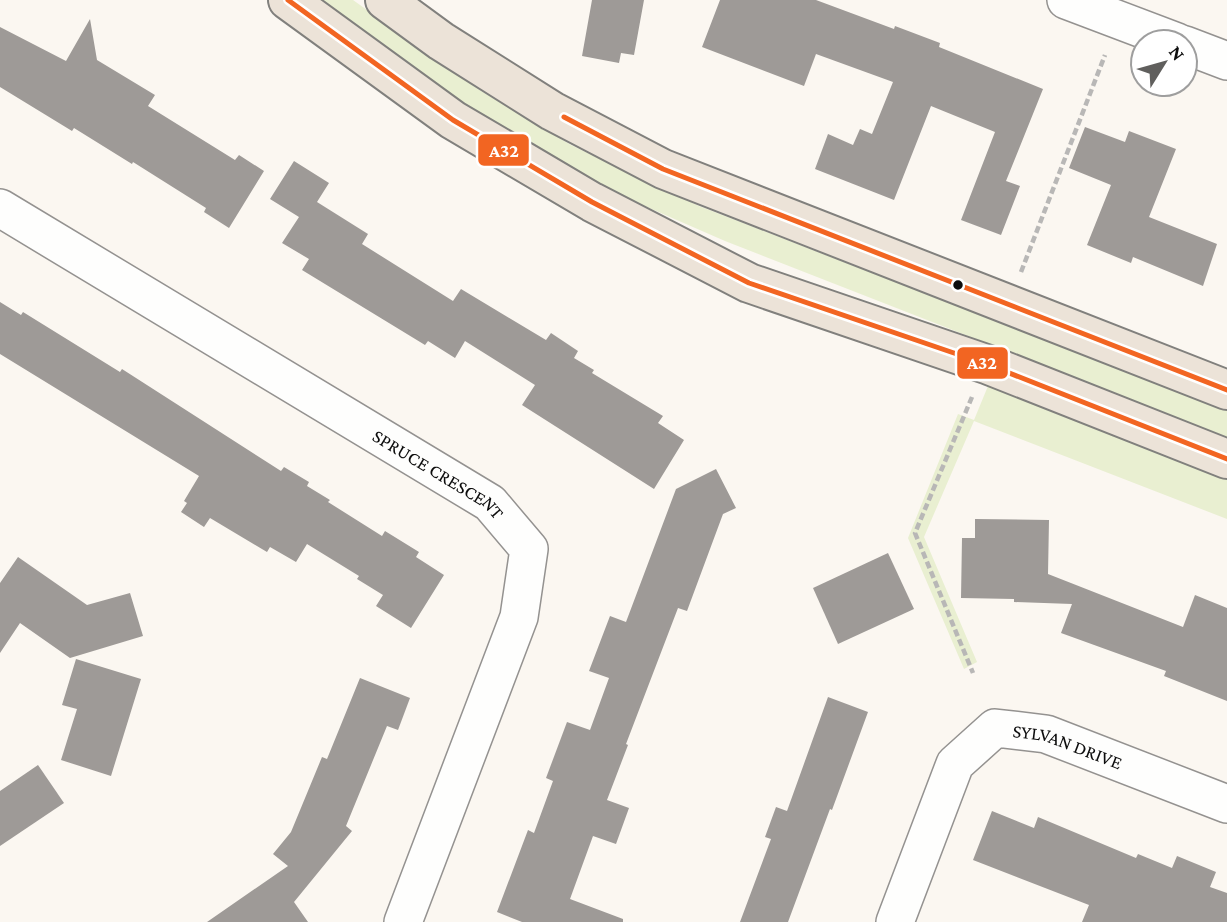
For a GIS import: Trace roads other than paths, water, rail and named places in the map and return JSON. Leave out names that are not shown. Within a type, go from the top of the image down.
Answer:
[{"type":"main road","points":[[288,0],[453,120],[592,202],[749,283],[989,365],[1227,459]]},
{"type":"main road","points":[[385,0],[441,41],[552,111],[663,169],[1227,390]]},
{"type":"street","points":[[1066,0],[1117,9],[1152,28]]},
{"type":"street","points":[[1199,50],[1227,61]]},
{"type":"street","name":"SPRUCE CRESCENT","points":[[0,208],[490,503],[529,549],[519,617],[403,922]]},
{"type":"street","name":"SYLVAN DRIVE","points":[[895,922],[955,764],[995,728],[1046,734],[1227,804]]}]
